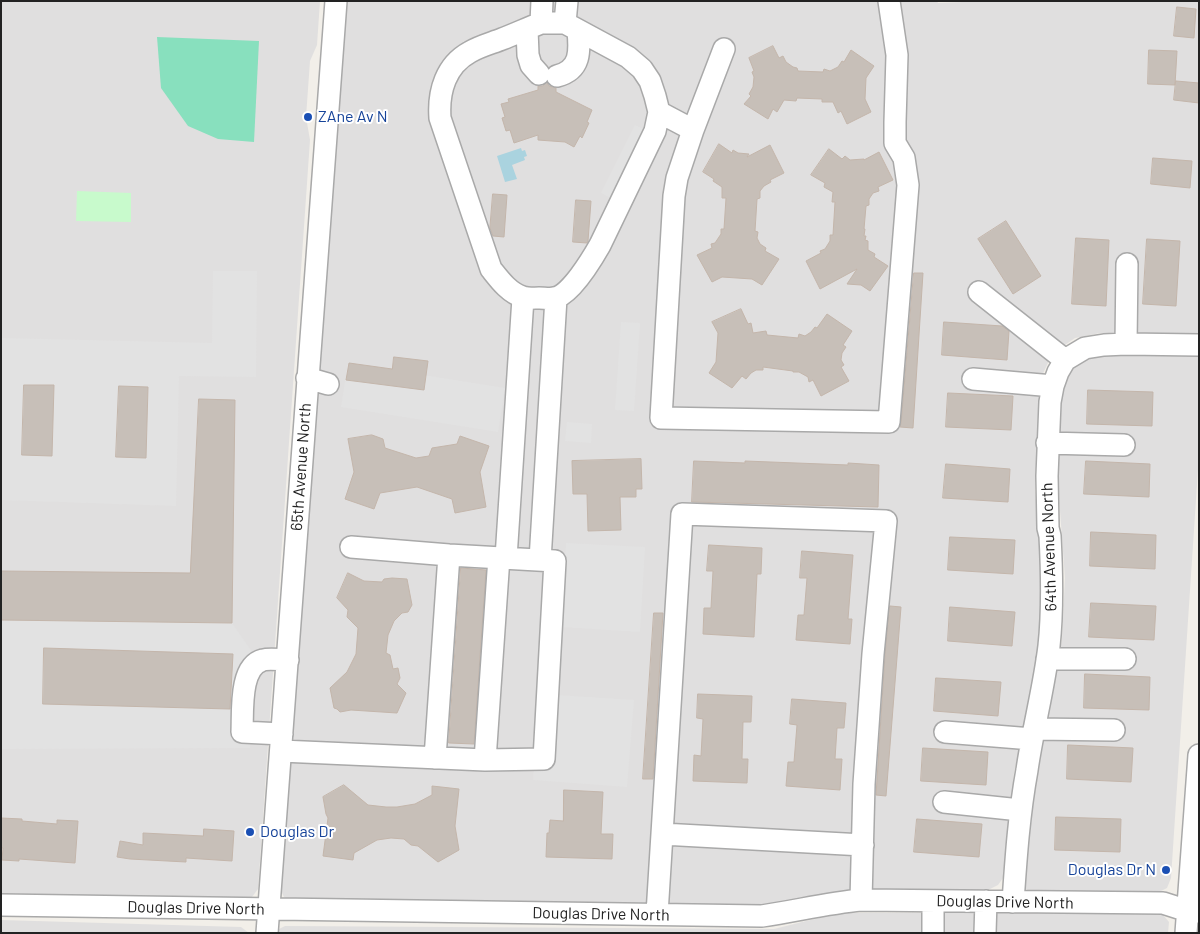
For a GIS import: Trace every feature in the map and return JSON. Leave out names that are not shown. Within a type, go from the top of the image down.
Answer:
[{"type":"street","name":"65th Avenue North","points":[[267,933],[336,1]]},
{"type":"street","points":[[542,1],[528,55],[530,65],[548,75],[564,75],[572,68],[578,58],[579,47],[571,27],[566,1]]},
{"type":"street","points":[[724,49],[677,178],[674,196],[661,418],[889,422],[908,185],[904,158],[895,143],[894,122],[898,54],[889,1]]},
{"type":"street","points":[[534,26],[571,27],[628,56],[642,69],[650,81],[656,96],[659,112],[655,131],[600,245],[576,281],[565,293],[556,298],[524,298],[514,293],[501,282],[491,269],[440,118],[439,105],[443,83],[458,60],[470,52],[534,26]]},
{"type":"street","points":[[659,112],[693,130]]},
{"type":"street","points":[[1126,344],[1127,264]]},
{"type":"street","points":[[979,292],[1065,360],[1085,348],[1104,345],[1199,345]]},
{"type":"street","points":[[485,760],[524,298]]},
{"type":"street","points":[[540,560],[556,298]]},
{"type":"street","name":"64th Avenue North","points":[[1013,902],[1020,810],[1049,646],[1053,592],[1048,528],[1047,476],[1050,402],[1058,372],[1065,360]]},
{"type":"street","points":[[307,378],[328,384]]},
{"type":"street","points":[[973,379],[1053,386]]},
{"type":"street","points":[[515,415],[549,419]]},
{"type":"street","points":[[1048,443],[1124,445]]},
{"type":"street","points":[[657,914],[682,514],[886,521],[873,654],[864,784],[861,900]]},
{"type":"street","points":[[288,660],[264,659],[256,663],[249,670],[244,681],[242,732],[281,742],[435,758],[485,760],[544,759],[555,560],[449,555],[351,547]]},
{"type":"street","points":[[435,758],[449,555]]},
{"type":"street","points":[[1047,659],[1126,659]]},
{"type":"street","points":[[945,732],[1033,734],[1114,730]]},
{"type":"street","points":[[1186,933],[1193,911],[1199,755]]},
{"type":"street","points":[[944,802],[1020,810]]},
{"type":"street","points":[[662,834],[863,845]]},
{"type":"street","name":"Douglas Drive North","points":[[1,905],[762,916],[837,902],[861,900],[1162,903],[1193,911]]},
{"type":"street","points":[[933,901],[933,933]]},
{"type":"street","points":[[985,933],[986,902]]},
{"type":"shaded area","points":[[1,1],[320,1],[317,45],[310,61],[306,117],[310,140],[258,889],[252,897],[243,902],[1,894]]},
{"type":"shaded area","points":[[343,1],[937,1],[938,3],[988,1],[1199,1],[1199,333],[1100,333],[1075,338],[1052,354],[1040,380],[1035,490],[1041,551],[1038,663],[1014,773],[1003,878],[998,885],[986,891],[832,893],[783,903],[755,905],[293,902],[284,897],[280,889]]},
{"type":"shaded area","points":[[635,125],[650,132],[616,201],[601,193]]},
{"type":"shaded area","points":[[213,271],[257,271],[256,377],[179,376],[176,506],[1,500],[1,338],[212,343]]},
{"type":"shaded area","points":[[621,322],[640,323],[634,411],[615,410]]},
{"type":"shaded area","points":[[1098,354],[1197,355],[1199,357],[1199,454],[1171,878],[1167,888],[1157,893],[1030,892],[1025,888],[1030,814],[1062,639],[1065,578],[1058,484],[1060,394],[1065,379],[1076,363]]},
{"type":"shaded area","points":[[348,363],[505,388],[498,432],[341,407]]},
{"type":"shaded area","points":[[567,422],[592,424],[591,443],[565,441]]},
{"type":"shaded area","points":[[566,543],[645,547],[640,632],[561,627]]},
{"type":"shaded area","points":[[1,620],[232,623],[253,653],[250,748],[1,749]]},
{"type":"shaded area","points":[[557,695],[634,700],[627,787],[533,780],[534,764]]},
{"type":"shaded area","points":[[1156,912],[1163,915],[1169,922],[1168,933],[276,933],[277,930],[285,926],[774,929],[842,913]]},
{"type":"shaded area","points":[[1,920],[241,927],[249,933],[1,933]]},
{"type":"green space","points":[[157,37],[259,41],[254,142],[218,139],[188,126],[161,88]]},
{"type":"green space","points":[[77,191],[131,193],[131,222],[76,221]]},
{"type":"water","points":[[521,148],[522,151],[525,150],[527,156],[524,157],[525,160],[512,165],[517,179],[505,182],[497,156]]},
{"type":"building","points":[[1177,7],[1196,9],[1194,38],[1174,36]]},
{"type":"building","points":[[773,46],[779,58],[783,56],[786,62],[797,68],[798,71],[823,72],[824,69],[830,71],[838,67],[842,61],[844,62],[851,50],[874,66],[866,78],[865,99],[871,112],[847,124],[841,111],[838,113],[833,102],[822,102],[822,99],[797,98],[796,101],[784,100],[777,112],[773,109],[768,119],[744,104],[751,96],[749,94],[753,87],[754,77],[752,72],[754,71],[749,58]]},
{"type":"building","points":[[1149,50],[1177,51],[1175,85],[1148,84]]},
{"type":"building","points":[[1176,81],[1199,83],[1199,103],[1174,100]]},
{"type":"building","points":[[547,83],[549,86],[556,88],[556,92],[592,110],[587,122],[589,123],[582,138],[580,136],[574,147],[565,142],[538,140],[538,135],[514,143],[510,130],[506,131],[502,118],[505,117],[501,104],[509,102],[508,99],[538,90],[538,86]]},
{"type":"building","points":[[719,144],[732,153],[733,150],[738,153],[749,154],[747,157],[770,145],[784,173],[770,180],[771,182],[760,191],[760,198],[757,199],[755,231],[758,232],[757,238],[760,244],[766,248],[765,251],[779,259],[762,285],[752,279],[722,277],[712,282],[697,255],[712,248],[711,244],[715,243],[721,234],[721,229],[724,229],[726,198],[722,198],[722,187],[703,172]]},
{"type":"building","points":[[829,149],[842,159],[845,156],[850,160],[864,160],[879,152],[893,180],[878,187],[879,191],[873,193],[869,199],[869,205],[866,206],[864,236],[866,236],[865,240],[868,241],[868,250],[875,254],[874,257],[888,266],[870,291],[861,285],[847,284],[857,269],[820,289],[806,261],[821,253],[820,251],[825,249],[830,241],[830,235],[833,235],[835,202],[832,202],[833,192],[824,187],[825,183],[811,175]]},
{"type":"building","points":[[1153,158],[1192,161],[1190,188],[1151,184]]},
{"type":"building","points":[[493,194],[507,195],[504,237],[493,236],[490,228]]},
{"type":"building","points":[[576,200],[591,201],[587,243],[573,242]]},
{"type":"building","points":[[1006,221],[1041,276],[1013,294],[978,239]]},
{"type":"building","points":[[1076,238],[1109,240],[1106,306],[1072,304]]},
{"type":"building","points":[[1147,239],[1180,241],[1176,306],[1143,304]]},
{"type":"building","points":[[914,273],[923,273],[913,428],[900,427]]},
{"type":"building","points":[[741,309],[748,324],[751,323],[753,333],[766,331],[767,335],[798,338],[799,334],[805,336],[815,327],[817,328],[827,314],[852,331],[843,345],[846,347],[842,353],[841,360],[844,365],[841,367],[849,381],[821,396],[813,380],[809,382],[808,377],[799,372],[763,367],[763,370],[756,370],[746,379],[742,376],[732,388],[709,373],[716,362],[718,333],[712,322]]},
{"type":"building","points":[[944,322],[1002,326],[1009,331],[1007,360],[942,355]]},
{"type":"building","points":[[394,357],[428,361],[424,390],[346,380],[349,363],[392,369]]},
{"type":"building","points":[[24,385],[54,385],[52,456],[22,455]]},
{"type":"building","points":[[119,386],[148,387],[146,458],[116,457]]},
{"type":"building","points":[[1088,390],[1153,392],[1152,426],[1087,424]]},
{"type":"building","points":[[948,393],[1013,396],[1011,430],[946,427]]},
{"type":"building","points":[[199,399],[235,400],[232,623],[1,620],[1,571],[190,573]]},
{"type":"building","points":[[372,435],[383,439],[385,448],[416,458],[429,456],[432,448],[457,444],[460,436],[489,446],[480,472],[486,507],[455,513],[452,499],[417,487],[380,493],[374,509],[345,499],[354,472],[348,439]]},
{"type":"building","points":[[641,459],[642,489],[636,489],[636,497],[620,497],[621,530],[588,531],[587,494],[573,494],[572,461]]},
{"type":"building","points":[[694,461],[879,465],[878,507],[692,502]]},
{"type":"building","points":[[1086,461],[1150,464],[1149,497],[1084,494]]},
{"type":"building","points":[[946,464],[1010,469],[1008,502],[943,498]]},
{"type":"building","points":[[1091,532],[1156,535],[1155,569],[1090,566]]},
{"type":"building","points":[[950,537],[1015,540],[1013,574],[948,570]]},
{"type":"building","points":[[709,545],[762,548],[761,574],[757,574],[754,637],[703,634],[704,608],[711,608],[713,571],[707,571]]},
{"type":"building","points":[[802,551],[853,555],[848,619],[852,619],[850,644],[796,640],[798,615],[804,615],[807,578],[800,578]]},
{"type":"building","points":[[461,568],[486,570],[474,744],[449,743]]},
{"type":"building","points":[[348,573],[364,581],[382,582],[384,579],[392,578],[407,579],[412,605],[408,612],[402,613],[394,621],[388,635],[386,653],[390,655],[393,669],[398,668],[400,678],[397,684],[406,693],[397,713],[351,710],[340,712],[334,708],[330,688],[347,672],[356,654],[358,628],[347,617],[348,610],[337,598]]},
{"type":"building","points":[[1091,603],[1156,606],[1154,640],[1089,637]]},
{"type":"building","points":[[890,606],[901,607],[886,796],[876,795]]},
{"type":"building","points":[[950,607],[1015,612],[1012,646],[948,641]]},
{"type":"building","points":[[654,613],[663,613],[653,779],[643,779]]},
{"type":"building","points":[[44,648],[233,654],[230,709],[43,704]]},
{"type":"building","points":[[1085,674],[1150,677],[1149,710],[1084,708]]},
{"type":"building","points":[[936,678],[1001,682],[998,716],[934,711]]},
{"type":"building","points":[[698,694],[752,696],[751,722],[743,722],[742,759],[748,759],[747,783],[693,781],[694,755],[701,756],[703,719],[697,718]]},
{"type":"building","points":[[792,699],[846,703],[844,728],[837,728],[835,759],[842,759],[840,790],[786,786],[788,762],[794,762],[797,725],[790,724]]},
{"type":"building","points":[[1068,745],[1133,748],[1131,782],[1067,779]]},
{"type":"building","points":[[923,748],[988,752],[986,785],[921,781]]},
{"type":"building","points":[[344,785],[368,805],[386,807],[415,804],[432,795],[432,786],[459,789],[455,826],[459,850],[438,862],[418,846],[411,845],[404,839],[391,838],[377,840],[354,853],[353,860],[323,856],[328,818],[323,797]]},
{"type":"building","points":[[564,790],[603,792],[601,834],[613,834],[612,859],[546,857],[547,833],[549,833],[550,820],[563,821]]},
{"type":"building","points":[[1056,817],[1121,819],[1120,852],[1055,850]]},
{"type":"building","points":[[1,818],[57,824],[57,820],[78,821],[75,863],[19,859],[19,861],[2,860]]},
{"type":"building","points":[[917,819],[982,824],[979,857],[914,852]]},
{"type":"building","points":[[204,829],[234,831],[232,861],[186,858],[186,862],[117,857],[120,841],[143,845],[143,833],[203,836]]},
{"type":"place","name":"ZAne Av N","points":[[308,117]]},
{"type":"place","name":"Douglas Dr","points":[[250,832]]},
{"type":"place","name":"Douglas Dr N","points":[[1166,870]]}]
